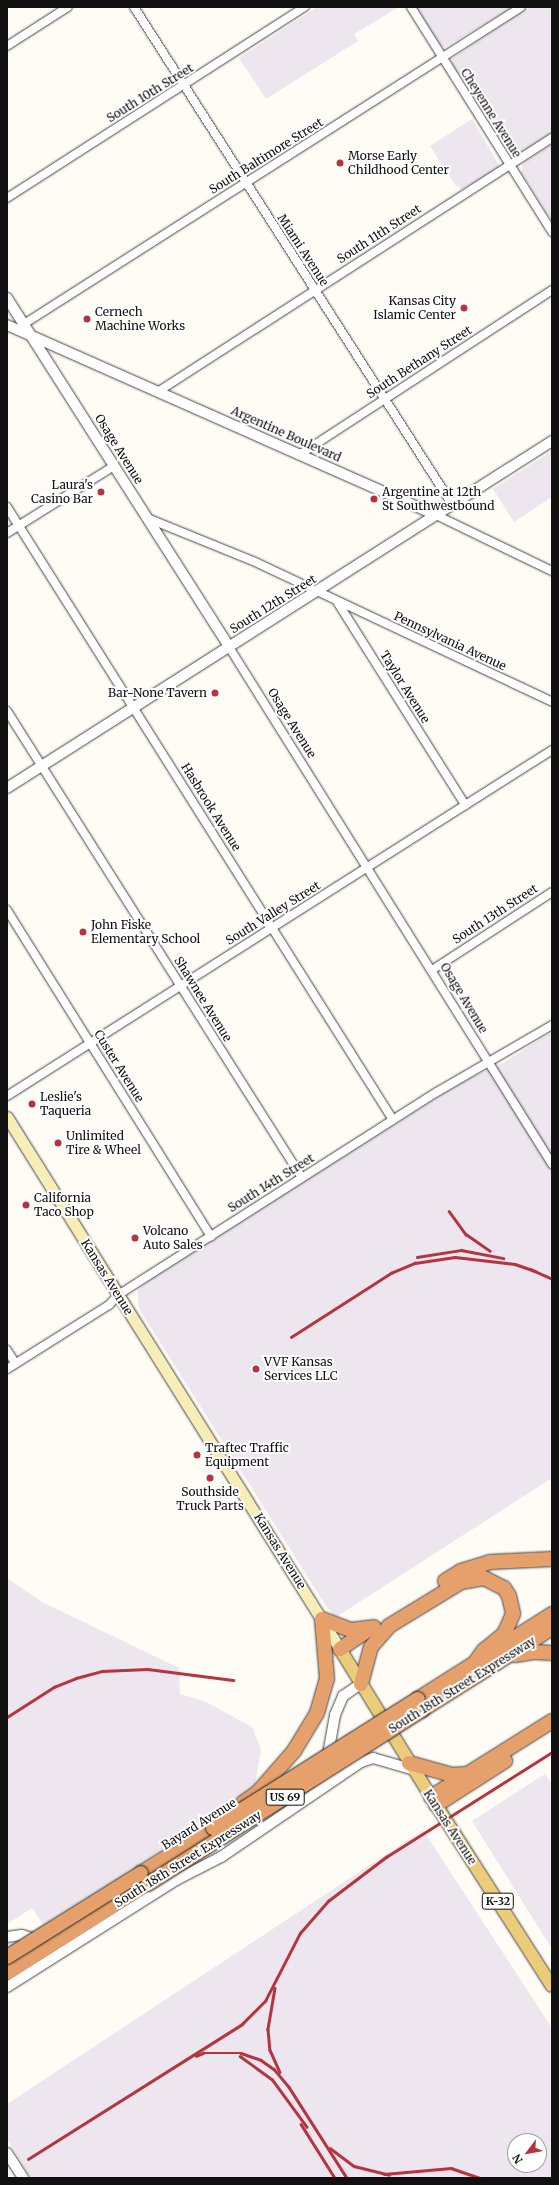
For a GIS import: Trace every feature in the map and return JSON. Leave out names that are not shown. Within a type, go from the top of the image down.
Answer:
[{"type":"highway","points":[[340,1649],[461,1571],[478,1565],[506,1560],[552,1559]]},
{"type":"highway","points":[[361,1684],[372,1647],[389,1626],[462,1582],[484,1578],[504,1588],[509,1596],[513,1614],[504,1634],[484,1650],[473,1665]]},
{"type":"highway","name":"South 18th Street Expressway","points":[[7,1973],[420,1704],[473,1665],[552,1614]]},
{"type":"highway","points":[[213,1828],[224,1816],[258,1792],[294,1751],[317,1713],[327,1679],[322,1619],[350,1630],[374,1627]]},
{"type":"highway","name":"South 18th Street Expressway","points":[[7,1957],[213,1828],[420,1704],[507,1657],[552,1628]]},
{"type":"highway","points":[[507,1657],[534,1652],[552,1653]]},
{"type":"highway","points":[[434,1801],[467,1774],[552,1721]]},
{"type":"highway","points":[[434,1801],[552,1731]]},
{"type":"highway","points":[[412,1767],[452,1775],[467,1774]]},
{"type":"main road","name":"Kansas Avenue","points":[[7,1117],[322,1619],[412,1767],[552,1986]]},
{"type":"street","points":[[7,46],[68,7]]},
{"type":"street","name":"Miami Avenue","points":[[134,7],[452,504]]},
{"type":"street","name":"South 10th Street","points":[[7,198],[184,86],[305,7]]},
{"type":"street","name":"Cheyenne Avenue","points":[[411,7],[552,232]]},
{"type":"street","name":"South Baltimore Street","points":[[24,324],[521,7]]},
{"type":"street","name":"South 11th Street","points":[[159,391],[552,138]]},
{"type":"street","name":"South Bethany Street","points":[[299,455],[552,290]]},
{"type":"street","name":"Osage Avenue","points":[[7,298],[229,647],[552,1164]]},
{"type":"street","name":"Argentine Boulevard","points":[[7,326],[159,391],[299,455],[436,515],[552,571]]},
{"type":"street","name":"South 12th Street","points":[[7,788],[552,441]]},
{"type":"street","points":[[7,533],[114,466]]},
{"type":"street","name":"Hasbrook Avenue","points":[[7,506],[393,1120]]},
{"type":"street","points":[[147,518],[252,561],[317,591]]},
{"type":"street","name":"Taylor Avenue","points":[[317,591],[337,602],[465,805]]},
{"type":"street","name":"Pennsylvania Avenue","points":[[337,602],[552,702]]},
{"type":"street","name":"Shawnee Avenue","points":[[7,711],[302,1178]]},
{"type":"street","name":"South Valley Street","points":[[7,1096],[552,750]]},
{"type":"street","name":"South 13th Street","points":[[432,970],[552,892]]},
{"type":"street","name":"Custer Avenue","points":[[7,910],[211,1236]]},
{"type":"street","name":"South 14th Street","points":[[7,1369],[109,1305],[118,1295],[393,1120],[552,1025]]},
{"type":"street","points":[[7,1350],[16,1363]]},
{"type":"street","name":"Bayard Avenue","points":[[7,1937],[22,1935],[36,1940],[326,1760],[335,1715],[343,1696],[361,1684]]},
{"type":"street","points":[[7,1987],[176,1880],[221,1857],[361,1762],[373,1758],[412,1767]]},
{"type":"street","points":[[7,2153],[23,2178]]},
{"type":"shaded area","points":[[317,7],[399,7],[354,34],[358,41],[266,99],[239,58]]},
{"type":"shaded area","points":[[415,7],[512,7],[446,47],[440,46]]},
{"type":"shaded area","points":[[529,7],[552,7],[552,134],[515,156],[510,155],[504,147],[452,64],[451,59]]},
{"type":"shaded area","points":[[472,119],[499,165],[496,170],[462,189],[455,185],[430,146]]},
{"type":"shaded area","points":[[552,144],[552,221],[521,172],[523,163]]},
{"type":"shaded area","points":[[552,451],[552,497],[514,522],[493,489]]},
{"type":"shaded area","points":[[552,1032],[552,1478],[336,1617],[326,1606],[141,1312],[138,1305],[138,1290],[147,1281],[462,1082],[505,1062]]},
{"type":"shaded area","points":[[7,1578],[42,1602],[179,1668],[180,1694],[206,1702],[252,1727],[261,1749],[255,1785],[228,1808],[43,1924],[32,1908],[7,1924]]},
{"type":"shaded area","points":[[545,1774],[550,1782],[552,1781],[552,1949],[472,1821]]},
{"type":"shaded area","points":[[423,1830],[552,2028],[552,2178],[31,2178],[7,2139],[7,2104]]},
{"type":"railway","points":[[449,1211],[466,1234],[490,1251]]},
{"type":"railway","points":[[417,1257],[461,1250],[503,1258]]},
{"type":"railway","points":[[291,1337],[391,1273],[415,1263],[455,1257],[515,1264],[535,1271]]},
{"type":"railway","points":[[530,1269],[552,1279]]},
{"type":"railway","points":[[7,1717],[54,1687],[76,1678],[102,1671],[147,1669],[233,1680]]},
{"type":"railway","points":[[28,2159],[242,2024],[265,2001],[300,1933],[328,1901],[386,1857],[552,1752]]},
{"type":"railway","points":[[275,1988],[268,2029],[270,2050],[280,2072]]},
{"type":"railway","points":[[196,2056],[203,2053],[241,2053],[261,2060],[274,2069],[289,2087],[347,2178]]},
{"type":"railway","points":[[240,2056],[272,2079],[307,2127]]},
{"type":"railway","points":[[301,2124],[335,2178]]},
{"type":"railway","points":[[330,2148],[354,2166],[389,2175]]},
{"type":"railway","points":[[384,2174],[451,2168],[480,2178]]},
{"type":"place","name":"Morse Early Childhood Center","points":[[340,163]]},
{"type":"place","name":"Kansas City Islamic Center","points":[[464,308]]},
{"type":"place","name":"Cernech Machine Works","points":[[87,319]]},
{"type":"place","name":"Laura's Casino Bar","points":[[101,492]]},
{"type":"place","name":"Argentine at 12th St Southwestbound","points":[[374,499]]},
{"type":"place","name":"Bar-None Tavern","points":[[215,693]]},
{"type":"place","name":"John Fiske Elementary School","points":[[83,932]]},
{"type":"place","name":"Leslie's Taqueria","points":[[32,1104]]},
{"type":"place","name":"Unlimited Tire & Wheel","points":[[58,1143]]},
{"type":"place","name":"California Taco Shop","points":[[26,1205]]},
{"type":"place","name":"Volcano Auto Sales","points":[[135,1238]]},
{"type":"place","name":"VVF Kansas Services LLC","points":[[256,1369]]},
{"type":"place","name":"Traftec Traffic Equipment","points":[[197,1455]]},
{"type":"place","name":"Southside Truck Parts","points":[[210,1478]]}]
